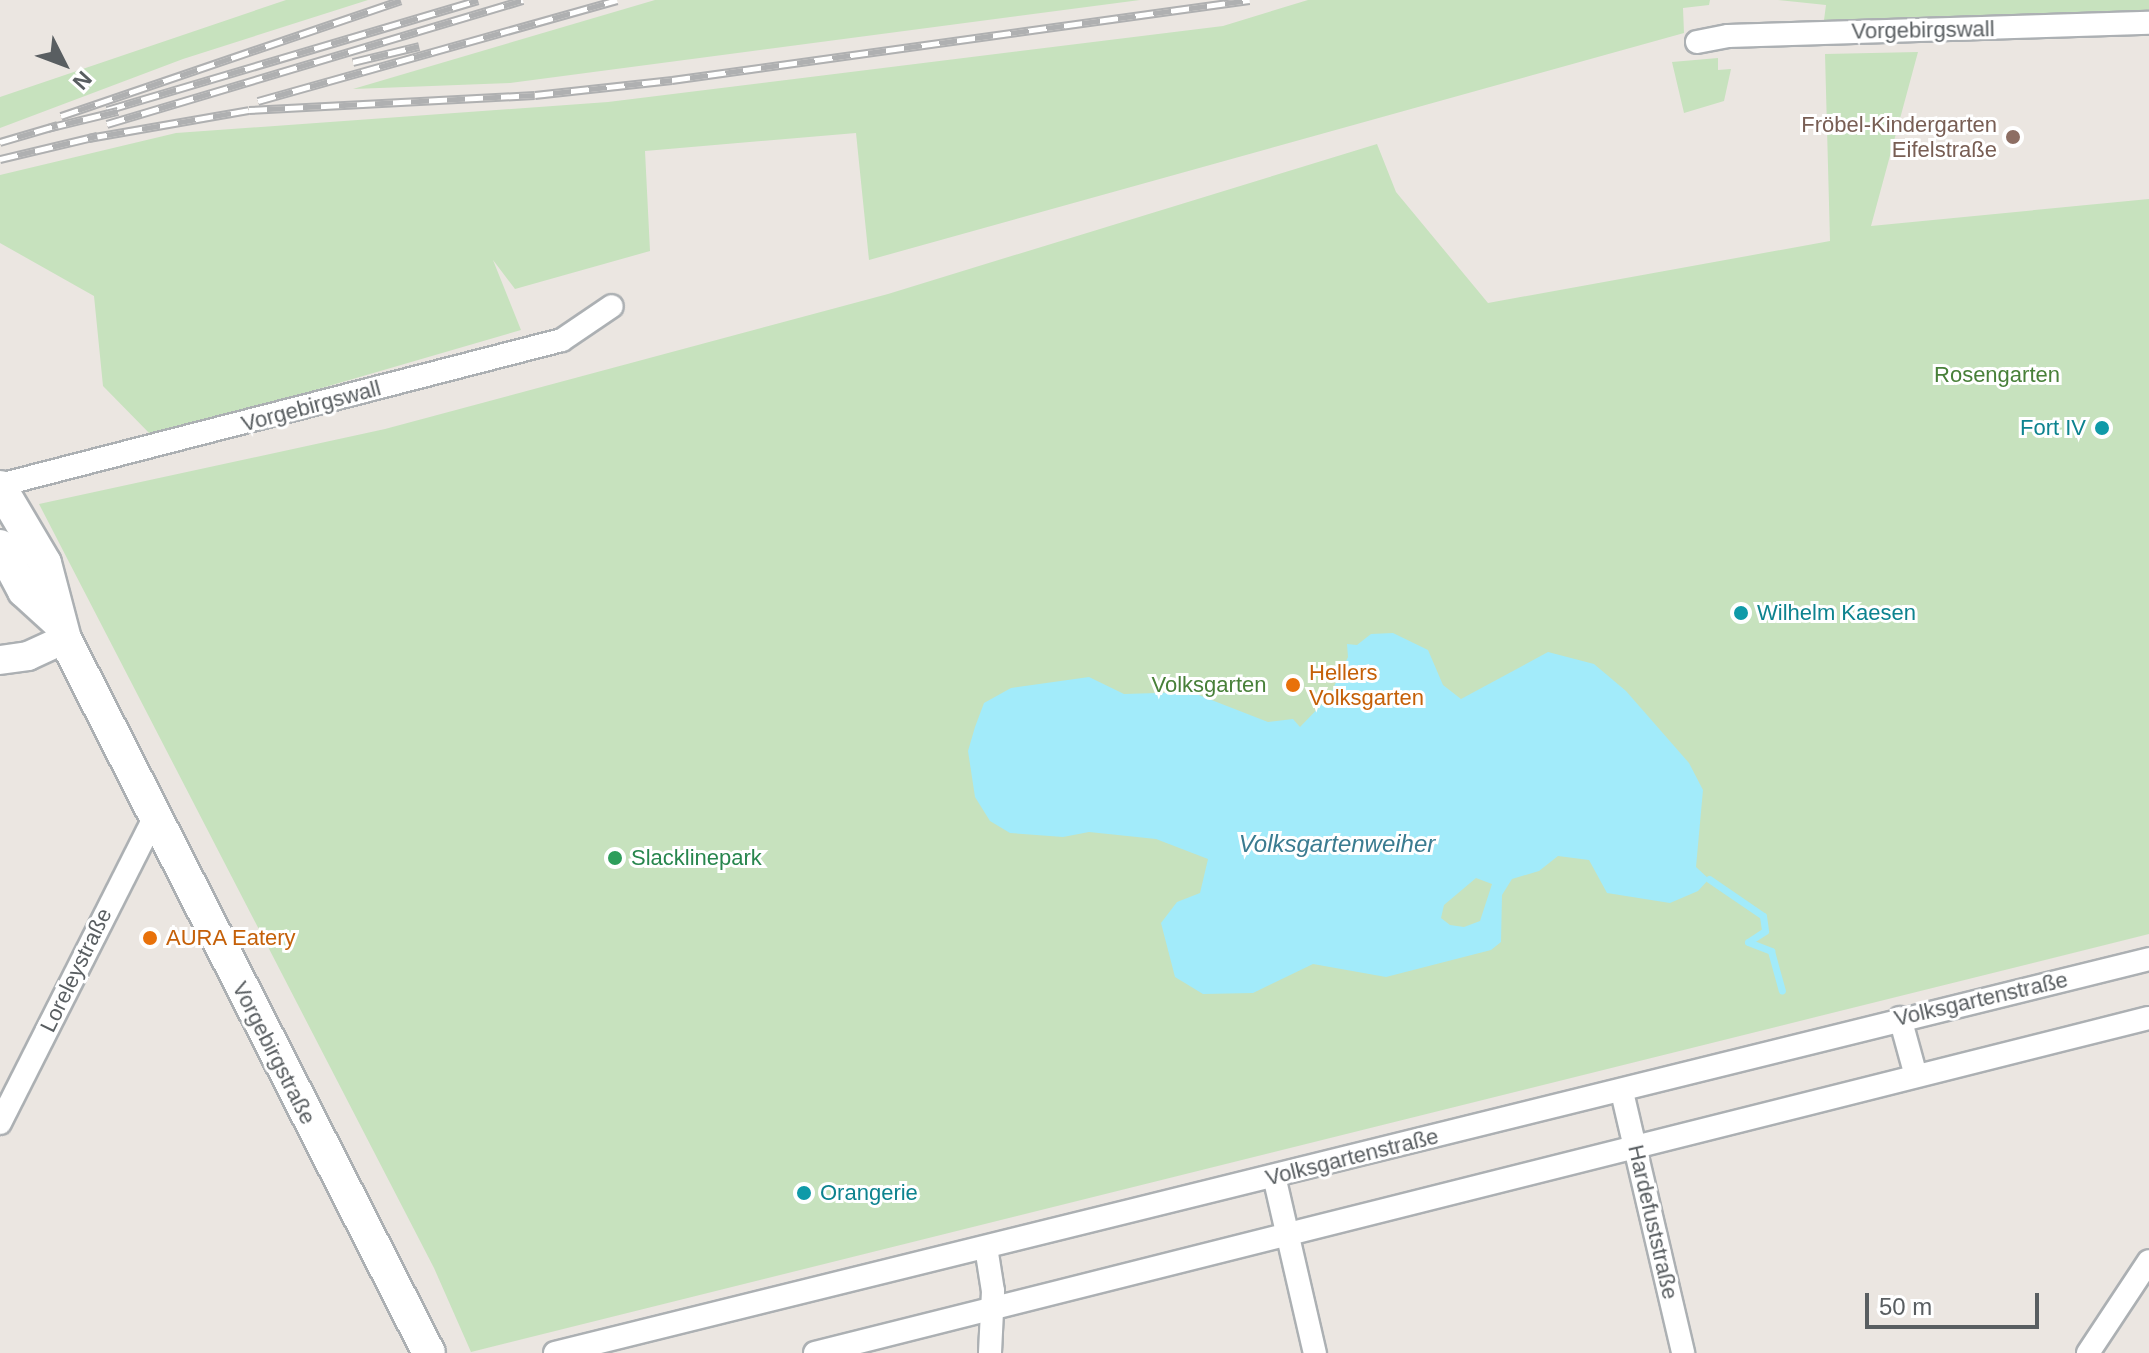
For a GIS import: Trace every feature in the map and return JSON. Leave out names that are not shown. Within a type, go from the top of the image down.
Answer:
[{"type":"main road","name":"Vorgebirgstraße","points":[[0,486],[45,563],[62,631],[154,818],[429,1353]]},
{"type":"main road","name":"Vorgebirgstraße","points":[[0,546],[24,591],[62,631]]},
{"type":"street","name":"Vorgebirgswall","points":[[1697,42],[1728,36],[2149,23]]},
{"type":"street","name":"Vorgebirgswall","points":[[0,486],[562,340],[612,306]]},
{"type":"street","points":[[0,660],[28,656],[62,631]]},
{"type":"street","name":"Loreleystraße","points":[[0,1123],[154,818]]},
{"type":"street","name":"Volksgartenstraße","points":[[555,1353],[1622,1092],[1900,1018],[2149,959]]},
{"type":"street","points":[[1900,1018],[1916,1076]]},
{"type":"street","points":[[815,1353],[1286,1232],[1636,1148],[2149,1018]]},
{"type":"street","name":"Hardefuststraße","points":[[1622,1092],[1683,1353]]},
{"type":"street","points":[[1274,1176],[1315,1353]]},
{"type":"street","points":[[986,1247],[991,1309],[990,1353]]},
{"type":"street","points":[[2088,1353],[2149,1261]]},
{"type":"green space","points":[[286,0],[368,0],[183,59],[0,128],[0,97]]},
{"type":"green space","points":[[655,0],[1140,0],[510,83],[353,89]]},
{"type":"green space","points":[[1308,0],[1710,0],[1709,5],[1683,8],[1684,33],[869,260],[856,133],[645,151],[650,251],[515,289],[493,260],[521,330],[153,437],[103,386],[94,296],[0,243],[0,175],[176,133],[608,102],[1223,26]]},
{"type":"green space","points":[[1778,0],[2149,0],[2149,15],[1824,20],[1826,5]]},
{"type":"green space","name":"Volksgarten","points":[[1918,52],[1871,226],[2149,199],[2149,934],[471,1352],[434,1268],[39,504],[385,429],[888,294],[1377,144],[1396,192],[1488,303],[1830,241],[1825,54]]},
{"type":"green space","points":[[1718,58],[1718,70],[1731,69],[1724,101],[1684,113],[1672,62]]},
{"type":"water","name":"Volksgartenweiher","points":[[1393,633],[1428,650],[1443,685],[1461,699],[1548,652],[1594,664],[1626,691],[1689,763],[1703,790],[1696,867],[1709,879],[1698,891],[1670,903],[1607,893],[1589,860],[1558,856],[1539,871],[1512,879],[1502,895],[1501,942],[1491,950],[1386,977],[1313,964],[1253,993],[1203,994],[1175,977],[1161,923],[1177,902],[1200,893],[1208,859],[1156,839],[1089,832],[1063,837],[1010,833],[990,821],[975,797],[968,751],[975,727],[984,703],[1011,688],[1089,677],[1124,694],[1191,692],[1268,722],[1293,719],[1300,727],[1329,697],[1348,657],[1347,644],[1357,645],[1371,634]],"holes":[[[1476,878],[1492,884],[1480,921],[1464,927],[1450,925],[1441,918],[1444,905]]]},
{"type":"waterway","points":[[1709,879],[1763,916],[1765,931],[1748,942],[1771,951],[1782,991]]},
{"type":"railway","points":[[61,116],[401,0]]},
{"type":"railway","points":[[107,110],[478,0]]},
{"type":"railway","points":[[107,124],[523,0]]},
{"type":"railway","points":[[258,101],[617,0]]},
{"type":"railway","points":[[89,138],[249,110],[535,95],[672,80],[1249,0]]},
{"type":"railway","points":[[353,62],[419,46]]},
{"type":"railway","points":[[48,128],[118,111]]},
{"type":"railway","points":[[0,142],[58,125]]},
{"type":"railway","points":[[0,159],[97,136]]},
{"type":"place","name":"Fröbel-Kindergarten Eifelstraße","points":[[2013,137]]},
{"type":"place","name":"Fort IV","points":[[2102,428]]},
{"type":"place","name":"Wilhelm Kaesen","points":[[1741,613]]},
{"type":"place","name":"Hellers Volksgarten","points":[[1293,685]]},
{"type":"place","name":"Slacklinepark","points":[[615,858]]},
{"type":"place","name":"AURA Eatery","points":[[150,938]]},
{"type":"place","name":"Orangerie","points":[[804,1193]]},
{"type":"park label","name":"Rosengarten","points":[[1997,375]]}]
